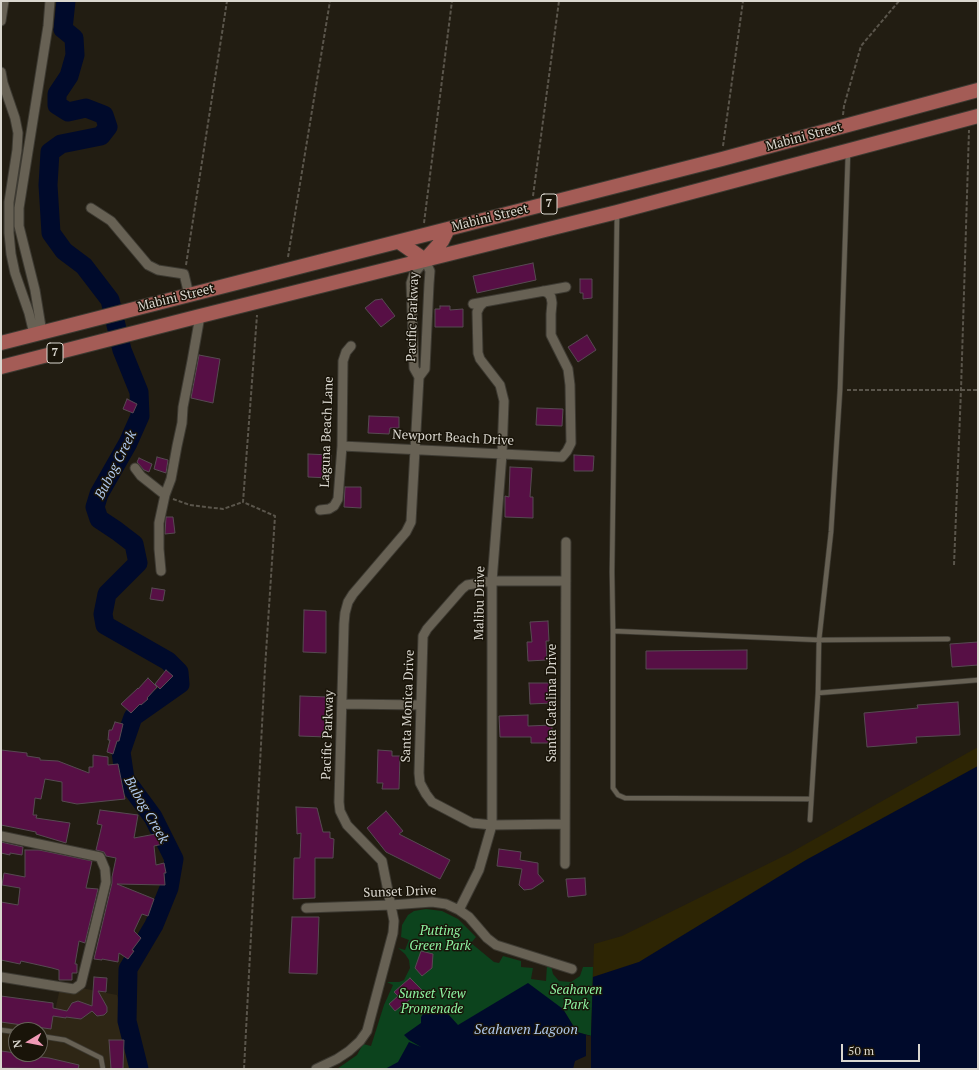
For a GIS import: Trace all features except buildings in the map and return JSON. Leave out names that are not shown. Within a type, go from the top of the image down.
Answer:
[{"type":"main road","name":"Mabini Street","points":[[1,343],[722,159],[978,90]]},
{"type":"main road","name":"Mabini Street","points":[[1,367],[258,301],[617,212],[974,117]]},
{"type":"main road","points":[[399,242],[425,260],[442,241],[448,229]]},
{"type":"street","points":[[1,21],[4,1]]},
{"type":"street","points":[[38,334],[35,290],[20,226],[19,208],[48,26],[50,1]]},
{"type":"street","points":[[1,72],[18,133],[17,150],[9,202],[10,254],[29,313],[38,334]]},
{"type":"street","points":[[91,208],[111,221],[148,265],[158,270],[184,274],[189,295]]},
{"type":"street","name":"Pacific Parkway","points":[[316,1069],[337,1059],[349,1051],[360,1041],[367,1031],[393,933],[394,921],[382,861],[347,825],[340,811],[344,624],[348,602],[353,594],[406,532],[412,515],[419,377],[414,368],[411,282],[414,274],[425,260],[430,271],[425,369],[419,377]]},
{"type":"street","points":[[474,304],[566,287]]},
{"type":"street","name":"Newport Beach Drive","points":[[342,446],[562,457],[571,443],[570,385],[568,369],[551,335],[551,297],[548,293],[543,291]]},
{"type":"street","name":"Malibu Drive","points":[[459,910],[479,870],[492,825],[492,581],[502,454],[504,401],[500,385],[480,359],[478,353],[477,312],[484,302]]},
{"type":"street","points":[[412,307],[428,307]]},
{"type":"street","points":[[161,572],[159,523],[165,495],[171,479],[182,423],[182,407],[200,316]]},
{"type":"street","name":"Laguna Beach Lane","points":[[320,510],[329,509],[334,506],[338,499],[342,446],[342,361],[346,352],[351,346]]},
{"type":"street","points":[[135,468],[141,476],[165,495]]},
{"type":"street","name":"Santa Catalina Drive","points":[[565,864],[566,542]]},
{"type":"street","name":"Santa Monica Drive","points":[[565,824],[492,825],[472,823],[432,802],[420,784],[419,773],[423,636],[427,629],[462,589],[467,586],[492,581],[566,580]]},
{"type":"street","points":[[342,704],[421,705]]},
{"type":"street","points":[[1,836],[100,857],[105,869],[106,882],[81,984],[74,989],[1,977]]},
{"type":"street","name":"Sunset Drive","points":[[306,908],[432,902],[446,904],[469,917],[487,938],[496,945],[572,969]]},
{"type":"lane","points":[[810,820],[818,693],[819,640],[831,532],[840,390],[848,150]]},
{"type":"lane","points":[[617,212],[612,572],[613,788],[618,795],[625,798],[811,799]]},
{"type":"lane","points":[[613,631],[819,640],[948,639]]},
{"type":"lane","points":[[818,693],[978,680]]},
{"type":"lane","points":[[48,1037],[65,1040],[101,1058],[103,1069]]},
{"type":"path","points":[[184,274],[227,1]]},
{"type":"path","points":[[286,270],[330,1]]},
{"type":"path","points":[[423,236],[452,1]]},
{"type":"path","points":[[532,208],[559,1]]},
{"type":"path","points":[[722,159],[743,1]]},
{"type":"path","points":[[843,127],[844,106],[861,46],[899,1]]},
{"type":"path","points":[[954,565],[974,117]]},
{"type":"path","points":[[243,502],[258,301]]},
{"type":"path","points":[[840,390],[978,390]]},
{"type":"path","points":[[165,495],[190,505],[223,509],[243,502],[275,516],[264,668],[244,1069]]},
{"type":"shaded area","points":[[61,984],[117,995],[138,1069],[1,1069],[1,1008],[54,1015]]},
{"type":"green space","points":[[426,909],[442,911],[458,919],[476,937],[471,943],[494,962],[499,963],[503,956],[521,961],[521,967],[533,968],[531,979],[546,981],[547,965],[551,966],[553,974],[559,981],[571,982],[580,976],[583,967],[593,967],[591,1036],[577,1032],[563,1009],[395,1067],[384,1069],[337,1069],[357,1055],[363,1044],[371,1046],[384,1005],[393,985],[387,982],[399,982],[404,980],[410,968],[409,960],[398,948],[405,950],[409,940],[401,937],[402,925],[408,915],[414,911]]},
{"type":"sand","points":[[978,747],[978,766],[806,860],[639,962],[593,977],[594,944],[622,936],[790,853]]},
{"type":"water","name":"Seahaven Lagoon","points":[[978,766],[978,1069],[385,1069],[398,1062],[409,1042],[421,1047],[409,1040],[404,1035],[421,1023],[421,1017],[423,1014],[432,1014],[440,1005],[458,1025],[528,983],[563,1009],[577,1032],[591,1036],[593,977],[639,962],[806,860]]},
{"type":"pier","points":[[586,1035],[591,1036],[591,1069],[573,1069],[575,1061],[586,1056]]},
{"type":"waterway","name":"Bubog Creek","points":[[66,1],[63,29],[74,38],[75,55],[69,76],[57,94],[57,105],[68,112],[86,108],[104,115],[108,127],[101,136],[61,144],[50,152],[48,185],[51,233],[64,251],[84,266],[110,300],[122,350],[139,392],[140,416],[128,443],[99,494],[95,507],[99,519],[134,544],[138,563],[107,594],[103,614],[105,625],[168,661],[179,672],[180,684],[133,717],[121,752],[125,779],[153,817],[174,859],[169,888],[154,925],[128,969],[127,1021],[139,1069]]},
{"type":"park label","name":"Putting Green Park","points":[[440,938]]},
{"type":"park label","name":"Seahaven Park","points":[[576,998]]},
{"type":"park label","name":"Sunset View Promenade","points":[[432,1002]]}]
